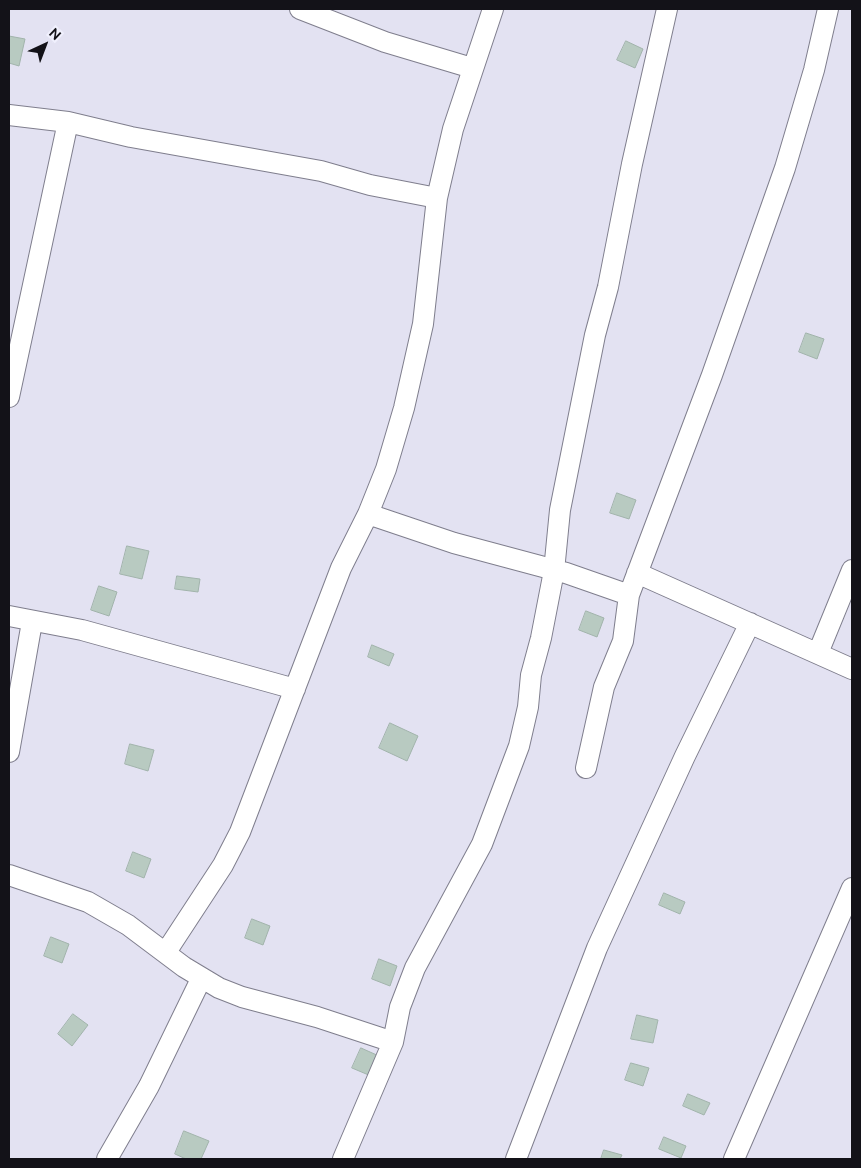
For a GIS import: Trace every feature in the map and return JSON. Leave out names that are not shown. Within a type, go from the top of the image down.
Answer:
[{"type":"street","points":[[300,9],[385,42],[472,68]]},
{"type":"street","points":[[166,952],[223,865],[240,832],[341,568],[368,514],[386,469],[404,408],[423,324],[437,198],[453,130],[493,9]]},
{"type":"street","points":[[343,1159],[393,1042],[400,1006],[415,968],[482,844],[518,746],[528,707],[531,674],[541,638],[554,571],[560,510],[595,335],[608,287],[632,164],[667,9]]},
{"type":"street","points":[[586,768],[604,687],[623,641],[629,595],[722,348],[785,168],[814,70],[828,9]]},
{"type":"street","points":[[9,115],[68,122],[131,137],[321,171],[370,185],[437,198]]},
{"type":"street","points":[[9,397],[68,122]]},
{"type":"street","points":[[368,514],[454,543],[566,573],[629,595]]},
{"type":"street","points":[[818,653],[852,570]]},
{"type":"street","points":[[637,573],[852,668]]},
{"type":"street","points":[[9,616],[32,622],[82,630],[295,689]]},
{"type":"street","points":[[9,752],[32,622]]},
{"type":"street","points":[[516,1159],[597,948],[685,756],[750,623]]},
{"type":"street","points":[[9,875],[88,902],[128,925],[201,979],[242,997],[317,1017],[393,1042]]},
{"type":"street","points":[[734,1159],[852,888]]},
{"type":"street","points":[[107,1159],[149,1086],[201,979]]},
{"type":"building","points":[[9,36],[25,39],[19,66],[9,63]]},
{"type":"building","points":[[626,41],[643,49],[635,68],[617,60]]},
{"type":"building","points":[[806,333],[824,339],[817,359],[799,352]]},
{"type":"building","points":[[617,493],[636,500],[629,519],[610,513]]},
{"type":"building","points":[[127,546],[149,551],[142,579],[120,574]]},
{"type":"building","points":[[177,576],[200,579],[198,592],[175,589]]},
{"type":"building","points":[[99,586],[117,592],[109,616],[91,610]]},
{"type":"building","points":[[586,611],[604,618],[597,637],[579,630]]},
{"type":"building","points":[[372,645],[394,654],[389,666],[368,657]]},
{"type":"building","points":[[390,723],[418,736],[407,761],[379,748]]},
{"type":"building","points":[[130,744],[154,750],[148,771],[125,764]]},
{"type":"building","points":[[133,852],[151,859],[144,878],[126,871]]},
{"type":"building","points":[[664,893],[685,902],[680,914],[659,905]]},
{"type":"building","points":[[252,919],[270,926],[263,945],[245,938]]},
{"type":"building","points":[[51,937],[69,944],[62,963],[44,956]]},
{"type":"building","points":[[379,959],[397,966],[390,986],[372,979]]},
{"type":"building","points":[[73,1014],[88,1025],[72,1046],[58,1034]]},
{"type":"building","points":[[637,1015],[658,1020],[653,1043],[631,1039]]},
{"type":"building","points":[[361,1048],[379,1056],[371,1076],[352,1068]]},
{"type":"building","points":[[631,1063],[649,1068],[643,1086],[625,1080]]},
{"type":"building","points":[[688,1094],[710,1103],[704,1115],[683,1106]]},
{"type":"building","points":[[184,1131],[209,1141],[201,1159],[186,1159],[175,1154]]},
{"type":"building","points":[[664,1137],[686,1146],[681,1158],[659,1149]]},
{"type":"building","points":[[604,1150],[622,1155],[620,1159],[601,1159]]}]
